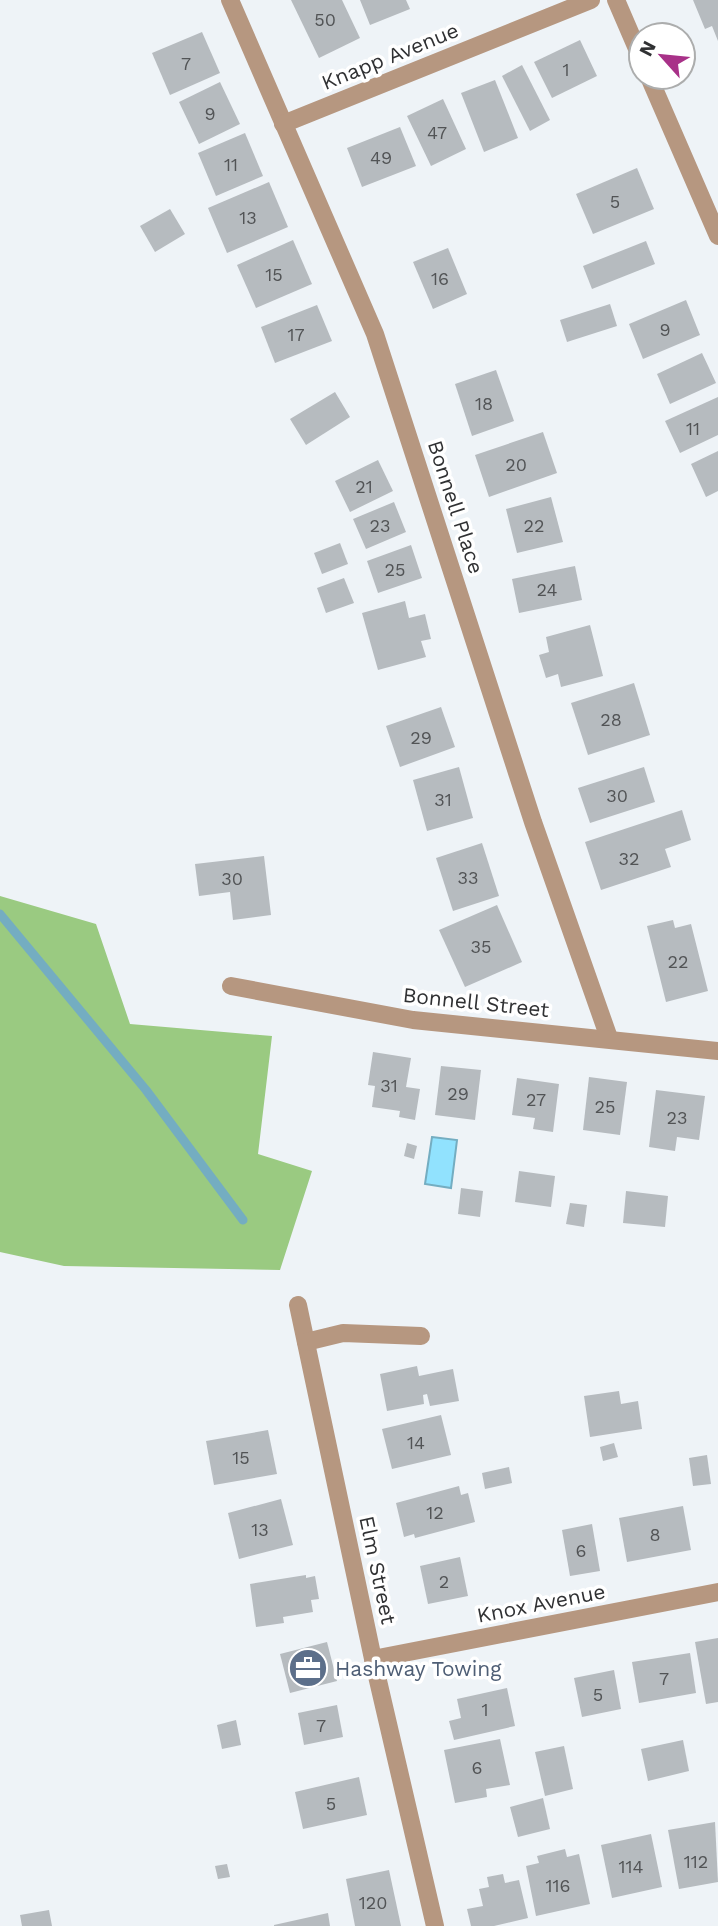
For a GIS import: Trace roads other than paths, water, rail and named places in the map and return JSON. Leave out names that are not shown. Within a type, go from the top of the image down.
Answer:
[{"type":"street","name":"Bonnell Place","points":[[230,0],[375,334],[533,822],[610,1038]]},
{"type":"street","name":"Knapp Avenue","points":[[283,124],[591,0]]},
{"type":"street","points":[[616,0],[627,26]]},
{"type":"street","points":[[655,91],[718,236]]},
{"type":"street","name":"Bonnell Street","points":[[231,986],[413,1020],[718,1051]]},
{"type":"street","name":"Elm Street","points":[[298,1305],[373,1659],[435,1926]]},
{"type":"street","points":[[306,1342],[344,1333],[421,1336]]},
{"type":"street","name":"Knox Avenue","points":[[373,1659],[718,1591]]},
{"type":"water","points":[[432,1137],[457,1140],[451,1188],[425,1184]]},
{"type":"waterway","points":[[0,914],[146,1090],[243,1220]]},
{"type":"place","name":"Hashway Towing","points":[[308,1668]]}]
